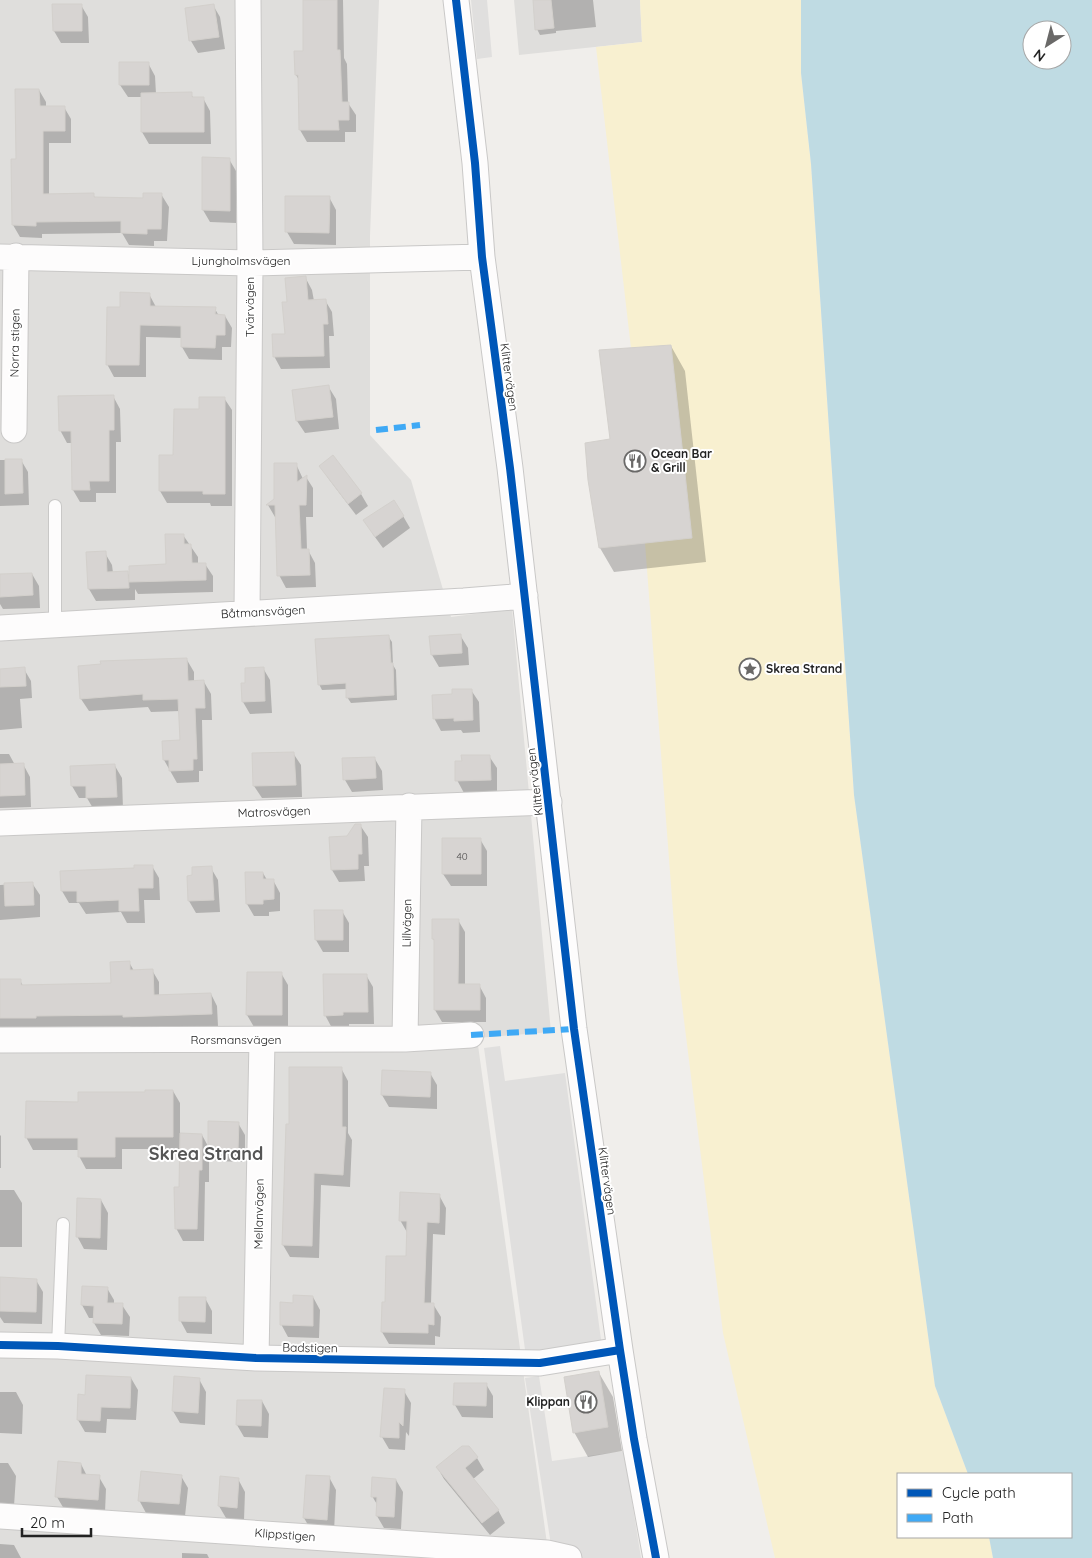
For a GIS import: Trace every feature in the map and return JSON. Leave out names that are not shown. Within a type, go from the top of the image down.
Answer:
[{"type":"street","name":"Tvärvägen","points":[[247,613],[250,263],[248,0]]},
{"type":"street","name":"Klittervägen","points":[[456,0],[475,163],[482,257],[510,468],[574,1029],[620,1350],[656,1558]]},
{"type":"street","name":"Ljungholmsvägen","points":[[8,257],[250,263],[482,257]]},
{"type":"street","name":"Norra stigen","points":[[8,257],[14,430]]},
{"type":"street","name":"Båtmansvägen","points":[[0,628],[525,596]]},
{"type":"street","name":"Matrosvägen","points":[[0,823],[548,802]]},
{"type":"street","name":"Lillvägen","points":[[405,1039],[409,806]]},
{"type":"street","name":"Rorsmansvägen","points":[[0,1040],[405,1039],[471,1035]]},
{"type":"street","name":"Mellanvägen","points":[[256,1358],[262,1040]]},
{"type":"street","name":"Badstigen","points":[[0,1344],[256,1358],[540,1363],[620,1350]]},
{"type":"street","name":"Klippstigen","points":[[0,1516],[547,1552],[569,1558]]},
{"type":"lane","points":[[55,506],[55,624]]},
{"type":"lane","points":[[58,1346],[63,1224]]},
{"type":"shaded area","points":[[0,0],[379,0],[370,236],[370,435],[411,480],[451,617],[512,609],[551,1032],[477,1038],[549,1558],[0,1558]]},
{"type":"shaded area","points":[[471,0],[487,0],[492,57],[477,59]]},
{"type":"shaded area","points":[[514,0],[640,0],[642,42],[519,55]]},
{"type":"shaded area","points":[[500,1046],[505,1081],[565,1073],[602,1347],[526,1357],[484,1048]]},
{"type":"shaded area","points":[[539,1376],[552,1461],[624,1451],[641,1558],[553,1558],[525,1378]]},
{"type":"sand","name":"Skrea Strand","points":[[640,0],[801,0],[801,73],[811,164],[854,795],[935,1386],[968,1473],[897,1473],[897,1538],[989,1538],[993,1558],[775,1558],[723,1333],[677,964],[645,543],[692,537],[671,345],[631,348],[596,47],[642,42]]},
{"type":"water","points":[[801,0],[1092,0],[1092,1558],[993,1558],[989,1538],[1072,1538],[1072,1473],[968,1473],[935,1386],[854,795],[811,164],[801,73]]},
{"type":"building","points":[[303,0],[337,0],[337,50],[340,50],[342,102],[349,102],[349,120],[338,120],[339,130],[299,130],[298,75],[295,75],[294,51],[303,51]]},
{"type":"building","points":[[533,0],[551,0],[554,28],[535,30]]},
{"type":"building","points":[[52,4],[82,4],[82,31],[53,31]]},
{"type":"building","points":[[214,4],[219,37],[189,41],[185,8]]},
{"type":"building","points":[[119,62],[149,62],[149,85],[119,85]]},
{"type":"building","points":[[15,89],[39,89],[40,106],[65,106],[65,131],[43,131],[43,194],[94,193],[94,197],[143,198],[143,193],[162,193],[161,229],[147,229],[147,234],[121,233],[121,221],[36,222],[36,226],[12,225],[11,159],[16,159]]},
{"type":"building","points":[[192,92],[192,97],[204,97],[204,132],[141,132],[141,93]]},
{"type":"building","points":[[202,157],[230,158],[230,211],[202,210]]},
{"type":"building","points":[[285,196],[330,196],[329,233],[285,232]]},
{"type":"building","points":[[306,276],[308,300],[326,299],[328,324],[323,324],[324,356],[273,357],[272,334],[285,334],[282,302],[287,302],[285,278]]},
{"type":"building","points":[[120,292],[150,293],[150,306],[216,307],[215,314],[225,315],[225,335],[216,335],[215,348],[181,347],[181,326],[140,325],[139,365],[106,365],[107,307],[120,307]]},
{"type":"building","name":"Ocean Bar & Grill","points":[[671,345],[692,538],[599,548],[588,480],[585,443],[610,439],[599,350]]},
{"type":"building","points":[[329,385],[333,417],[296,421],[292,390]]},
{"type":"building","points":[[114,395],[114,430],[109,430],[109,481],[89,481],[90,490],[72,490],[71,431],[59,431],[58,396]]},
{"type":"building","points":[[199,397],[225,397],[225,494],[203,494],[203,491],[159,491],[159,455],[173,455],[174,409],[199,409]]},
{"type":"building","points":[[333,455],[362,493],[348,504],[319,466]]},
{"type":"building","points":[[5,459],[22,459],[23,493],[5,494]]},
{"type":"building","points":[[274,463],[297,463],[297,482],[307,475],[306,505],[299,505],[301,549],[309,549],[310,575],[277,576],[275,505],[266,505],[274,499]]},
{"type":"building","points":[[394,500],[404,516],[375,537],[363,520]]},
{"type":"building","points":[[165,534],[184,534],[184,544],[191,544],[192,563],[206,563],[206,580],[129,582],[129,566],[166,564]]},
{"type":"building","points":[[106,551],[107,572],[128,571],[129,588],[88,589],[86,552]]},
{"type":"building","points":[[32,573],[33,595],[0,597],[0,574]]},
{"type":"building","points":[[461,634],[462,653],[431,655],[429,636]]},
{"type":"building","points":[[389,635],[391,663],[393,663],[394,695],[346,698],[346,683],[318,685],[315,639]]},
{"type":"building","points":[[187,658],[188,681],[204,680],[205,708],[195,708],[197,759],[193,759],[193,770],[169,771],[169,760],[163,760],[162,741],[180,740],[178,699],[143,700],[143,694],[80,699],[78,666],[101,664],[100,661]]},
{"type":"building","points":[[25,667],[26,686],[0,687],[0,669]]},
{"type":"building","points":[[264,667],[265,701],[242,702],[241,683],[245,683],[245,668]]},
{"type":"building","points":[[452,689],[472,689],[473,720],[454,721],[454,718],[433,719],[432,695],[452,694]]},
{"type":"building","points":[[294,752],[296,785],[253,786],[252,753]]},
{"type":"building","points":[[461,755],[490,755],[491,780],[455,781],[455,761],[462,761]]},
{"type":"building","points":[[375,757],[376,778],[343,780],[342,758]]},
{"type":"building","points":[[24,763],[25,795],[0,796],[0,764]]},
{"type":"building","points":[[115,764],[117,797],[86,798],[86,786],[71,786],[70,766]]},
{"type":"building","points":[[355,824],[361,824],[362,854],[358,854],[358,869],[331,870],[329,837],[347,836]]},
{"type":"building","points":[[442,838],[481,838],[481,874],[442,874]]},
{"type":"building","points":[[134,865],[153,865],[153,888],[138,888],[139,911],[119,911],[119,900],[77,902],[77,891],[61,891],[60,871],[134,868]]},
{"type":"building","points":[[212,866],[214,900],[188,901],[187,876],[192,875],[192,867]]},
{"type":"building","points":[[245,872],[263,872],[263,879],[274,879],[274,899],[263,900],[263,904],[246,904]]},
{"type":"building","points":[[33,882],[34,905],[5,906],[4,883]]},
{"type":"building","points":[[314,910],[343,910],[343,940],[315,940]]},
{"type":"building","points":[[432,919],[459,919],[458,984],[480,984],[480,1010],[434,1010],[434,939],[432,939]]},
{"type":"building","points":[[130,961],[130,970],[153,969],[154,995],[211,993],[212,1014],[0,1018],[0,979],[21,979],[21,985],[111,983],[110,962]]},
{"type":"building","points":[[247,972],[282,972],[282,1015],[246,1015]]},
{"type":"building","points":[[323,974],[367,974],[368,1012],[343,1012],[343,1015],[324,1016]]},
{"type":"building","points":[[289,1067],[342,1067],[342,1127],[346,1127],[343,1175],[314,1173],[312,1246],[282,1245],[286,1124],[289,1124]]},
{"type":"building","points":[[382,1070],[431,1072],[430,1097],[381,1095]]},
{"type":"building","points":[[145,1090],[173,1090],[173,1137],[115,1137],[115,1157],[78,1157],[78,1138],[25,1138],[26,1101],[78,1102],[78,1092],[145,1092]]},
{"type":"building","points":[[208,1121],[239,1122],[238,1150],[208,1149]]},
{"type":"building","points":[[180,1133],[202,1134],[202,1170],[199,1170],[197,1229],[175,1229],[174,1187],[179,1187]]},
{"type":"building","points":[[400,1192],[440,1194],[439,1223],[427,1222],[424,1303],[434,1303],[434,1325],[428,1324],[428,1333],[381,1332],[382,1302],[385,1302],[386,1256],[406,1256],[407,1221],[399,1221]]},
{"type":"building","points":[[77,1198],[101,1199],[100,1238],[76,1237]]},
{"type":"building","points":[[0,1277],[37,1279],[36,1312],[0,1311]]},
{"type":"building","points":[[82,1286],[108,1287],[107,1303],[123,1303],[122,1324],[93,1323],[94,1306],[81,1305]]},
{"type":"building","points":[[293,1295],[313,1296],[313,1326],[280,1325],[280,1302],[293,1303]]},
{"type":"building","points":[[179,1297],[206,1297],[205,1322],[179,1321]]},
{"type":"building","name":"Klippan","points":[[599,1371],[608,1427],[573,1433],[564,1377]]},
{"type":"building","points":[[86,1375],[131,1377],[130,1408],[101,1407],[100,1421],[77,1420],[78,1394],[85,1395]]},
{"type":"building","points":[[174,1376],[200,1378],[198,1413],[172,1411]]},
{"type":"building","points":[[454,1383],[487,1383],[486,1406],[453,1405]]},
{"type":"building","points":[[384,1388],[405,1389],[403,1426],[399,1422],[399,1438],[380,1437]]},
{"type":"building","points":[[237,1400],[262,1400],[261,1426],[236,1425]]},
{"type":"building","points":[[462,1446],[469,1446],[478,1457],[465,1468],[499,1510],[482,1523],[436,1467]]},
{"type":"building","points":[[58,1461],[81,1463],[81,1474],[100,1475],[98,1500],[55,1497]]},
{"type":"building","points":[[141,1471],[182,1475],[179,1504],[138,1501]]},
{"type":"building","points":[[306,1475],[330,1476],[327,1520],[303,1518]]},
{"type":"building","points":[[220,1476],[239,1478],[237,1508],[218,1506]]},
{"type":"building","points":[[372,1477],[396,1479],[394,1517],[376,1516],[377,1497],[371,1497]]},
{"type":"marked path","points":[[376,430],[420,425]]},
{"type":"marked path","points":[[471,1035],[574,1029]]},
{"type":"cycle path","points":[[456,0],[475,163],[482,257],[510,468],[574,1029],[620,1350],[656,1558]]},
{"type":"cycle path","points":[[0,1345],[58,1346],[256,1358],[540,1363],[620,1350]]},
{"type":"place","name":"Ocean Bar & Grill","points":[[635,461]]},
{"type":"place","name":"Skrea Strand","points":[[750,669]]},
{"type":"place","name":"Klippan","points":[[586,1402]]},
{"type":"district","name":"Skrea Strand","points":[[206,1154]]}]
